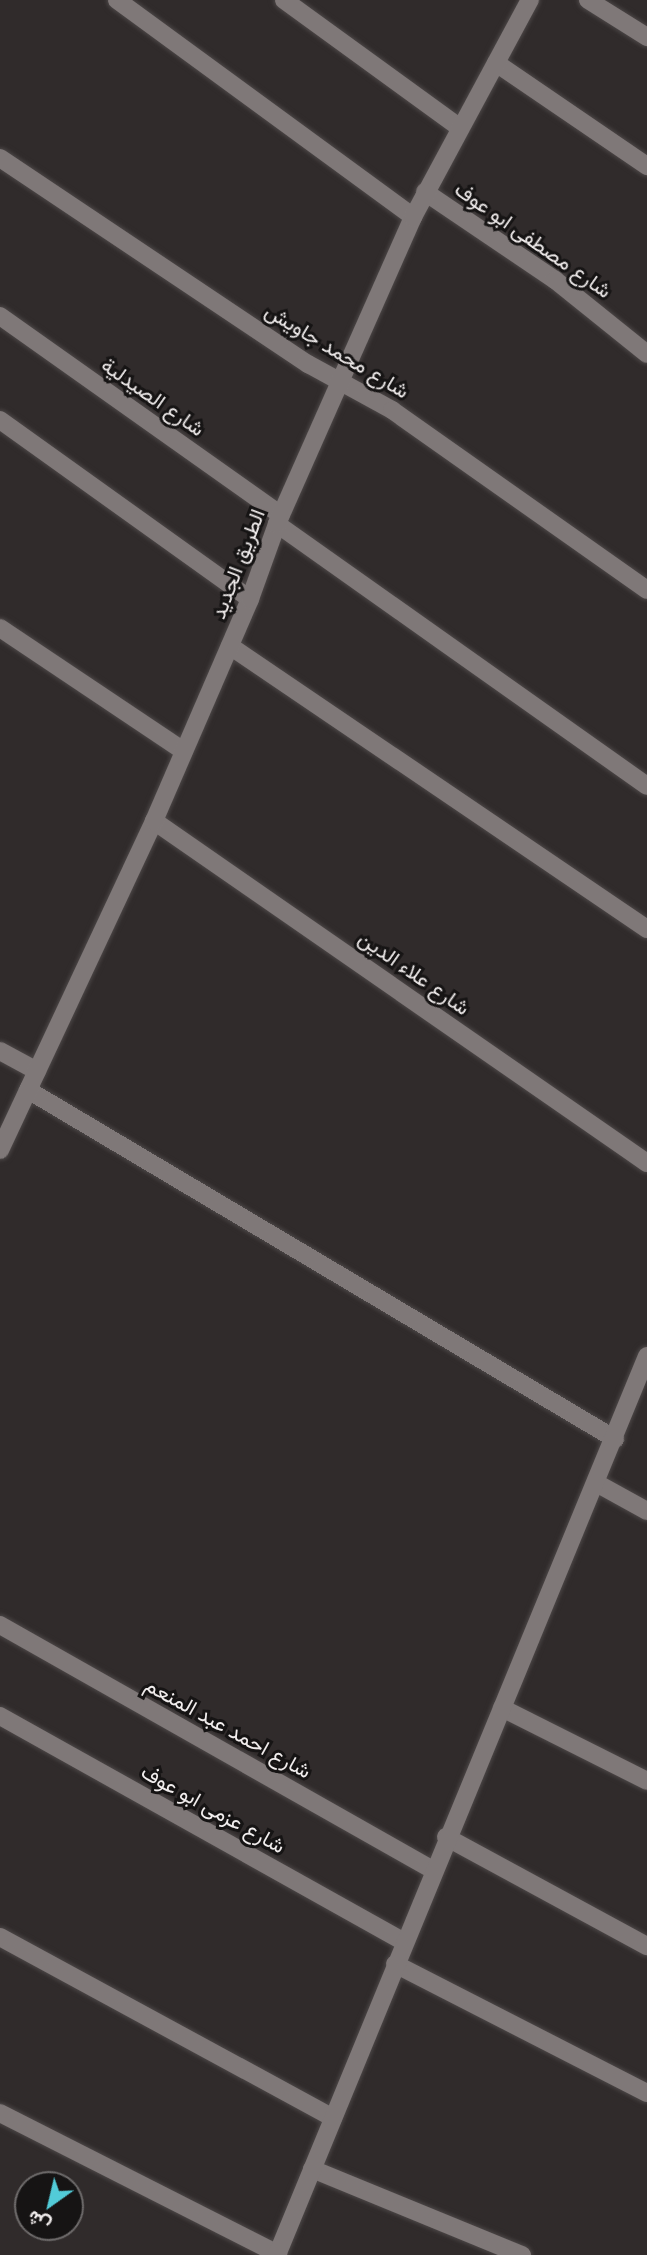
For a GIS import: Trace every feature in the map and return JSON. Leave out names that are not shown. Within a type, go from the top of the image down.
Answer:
[{"type":"street","points":[[117,0],[413,217]]},
{"type":"street","points":[[284,0],[460,128]]},
{"type":"street","name":"الطريق الجديد","points":[[0,1150],[154,821],[250,599],[279,520],[413,217],[530,0]]},
{"type":"street","points":[[588,0],[647,37]]},
{"type":"street","points":[[496,63],[647,166]]},
{"type":"street","name":"شارع محمد جاويش","points":[[0,158],[339,381],[392,410],[647,590]]},
{"type":"street","name":"شارع مصطفى ابو عوف","points":[[425,192],[555,280],[647,354]]},
{"type":"street","name":"شارع الصيدلية","points":[[0,316],[647,786]]},
{"type":"street","points":[[0,420],[250,599]]},
{"type":"street","points":[[0,628],[184,751]]},
{"type":"street","points":[[230,646],[647,929]]},
{"type":"street","name":"شارع علاء الدين","points":[[154,821],[647,1163]]},
{"type":"street","points":[[0,1051],[37,1071]]},
{"type":"street","points":[[28,1090],[615,1439]]},
{"type":"street","points":[[0,2113],[278,2254],[446,1837],[598,1484],[647,1356]]},
{"type":"street","points":[[598,1484],[647,1511]]},
{"type":"street","name":"شارع احمد عبد المنعم","points":[[0,1625],[433,1870]]},
{"type":"street","points":[[502,1708],[647,1781]]},
{"type":"street","name":"شارع عزمى ابو عوف","points":[[0,1716],[404,1942]]},
{"type":"street","points":[[446,1837],[647,1946]]},
{"type":"street","points":[[0,1937],[333,2118]]},
{"type":"street","points":[[395,1964],[647,2093]]},
{"type":"street","points":[[312,2169],[522,2255]]}]
